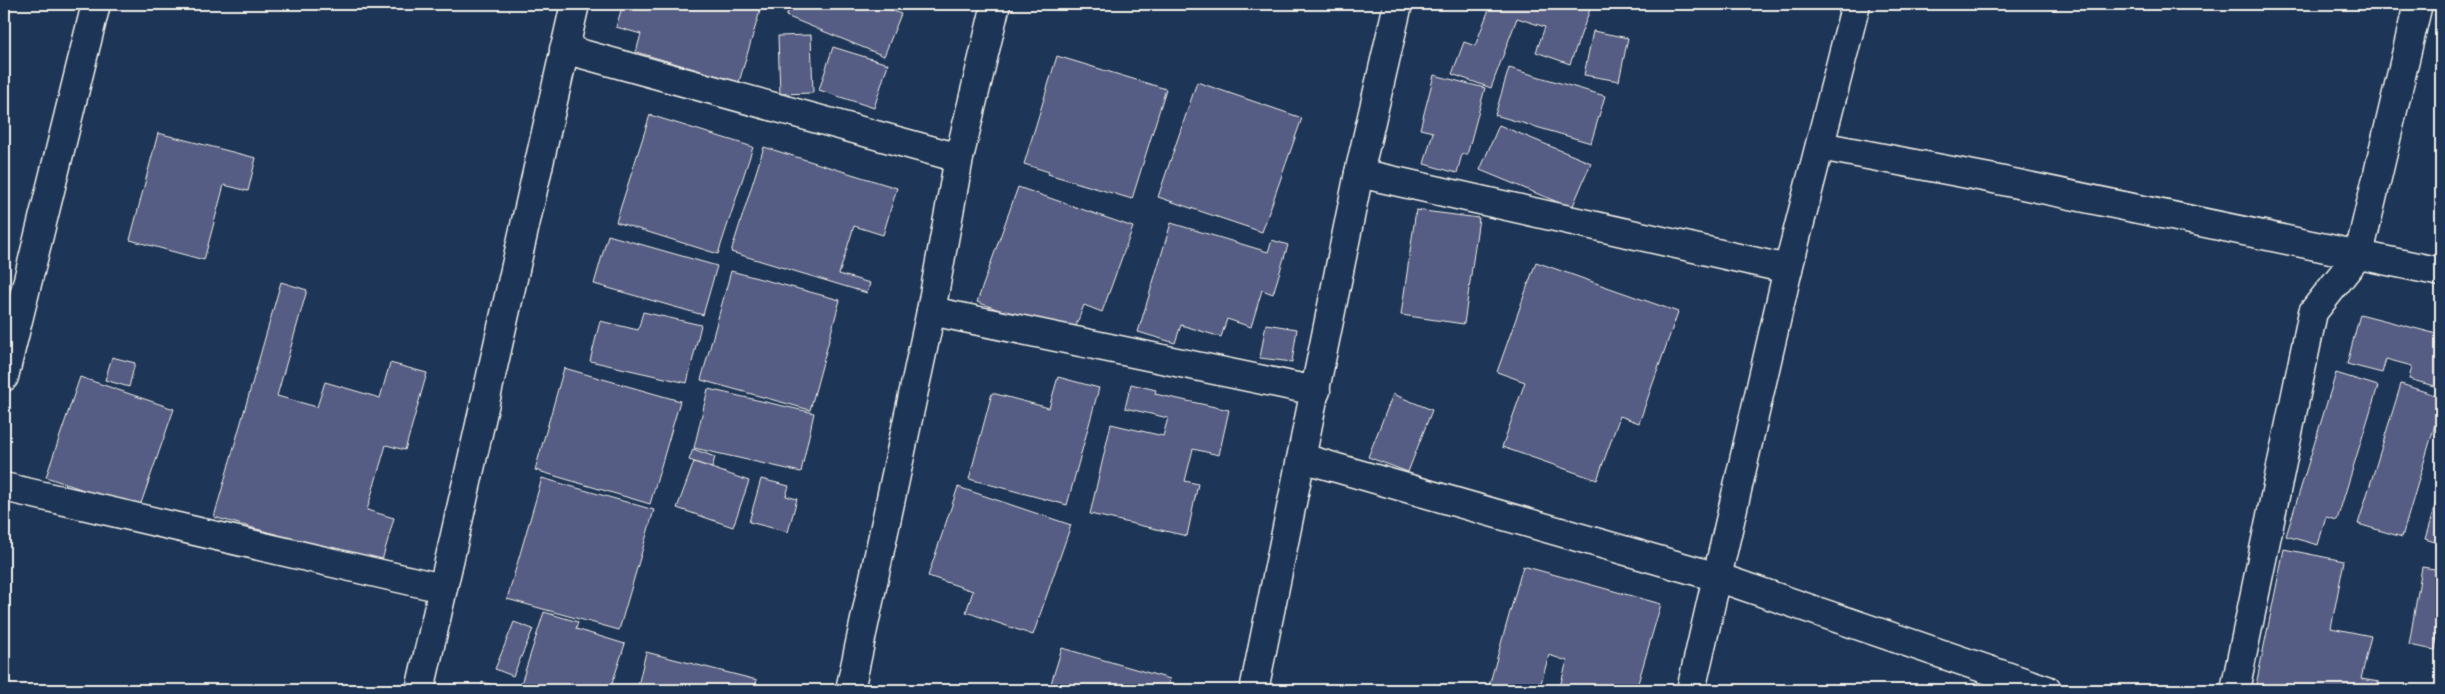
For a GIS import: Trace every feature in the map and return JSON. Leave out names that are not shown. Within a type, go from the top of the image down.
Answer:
[{"type":"street","points":[[4,377],[96,4]]},
{"type":"street","points":[[420,690],[575,4]]},
{"type":"street","points":[[850,690],[931,311],[959,158],[996,4]]},
{"type":"street","points":[[1254,690],[1359,173],[1398,4]]},
{"type":"street","points":[[1691,690],[1788,269],[1856,4]]},
{"type":"street","points":[[2235,690],[2313,312],[2359,254],[2418,4]]},
{"type":"street","points":[[564,49],[959,158]]},
{"type":"street","points":[[1820,146],[1989,178],[2441,272]]},
{"type":"street","points":[[1359,173],[1788,269]]},
{"type":"street","points":[[931,311],[1316,391]]},
{"type":"street","points":[[1302,458],[1717,578],[2047,690]]},
{"type":"street","points":[[4,487],[442,588]]},
{"type":"building","points":[[623,4],[762,4],[739,82],[636,52],[641,34],[616,27]]},
{"type":"building","points":[[792,4],[876,4],[901,14],[884,56],[786,16]]},
{"type":"building","points":[[1491,4],[1592,4],[1570,64],[1536,52],[1545,27],[1517,18],[1491,88],[1452,74],[1464,42],[1475,46]]},
{"type":"building","points":[[1593,31],[1628,38],[1619,81],[1584,75]]},
{"type":"building","points":[[811,35],[813,93],[780,94],[778,36]]},
{"type":"building","points":[[833,47],[888,64],[874,108],[819,90]]},
{"type":"building","points":[[1057,56],[1166,89],[1132,199],[1048,174],[1049,172],[1024,164]]},
{"type":"building","points":[[1509,68],[1605,96],[1591,143],[1495,115]]},
{"type":"building","points":[[1434,75],[1485,88],[1467,155],[1462,154],[1457,173],[1424,164],[1433,132],[1420,129]]},
{"type":"building","points":[[1197,82],[1302,118],[1262,232],[1158,197]]},
{"type":"building","points":[[650,115],[753,147],[718,254],[616,222]]},
{"type":"building","points":[[1499,125],[1591,163],[1572,208],[1480,170]]},
{"type":"building","points":[[158,133],[256,158],[248,191],[224,185],[204,260],[130,240]]},
{"type":"building","points":[[764,147],[897,188],[883,235],[854,226],[839,274],[870,283],[867,293],[731,252]]},
{"type":"building","points":[[1018,187],[1133,227],[1102,312],[1084,305],[1072,336],[977,302]]},
{"type":"building","points":[[1416,210],[1479,218],[1464,324],[1401,315]]},
{"type":"building","points":[[1171,223],[1268,252],[1272,240],[1288,245],[1273,294],[1262,290],[1251,327],[1227,319],[1221,337],[1181,325],[1175,343],[1138,332]]},
{"type":"building","points":[[608,235],[717,266],[703,315],[594,284]]},
{"type":"building","points":[[1536,262],[1678,312],[1639,423],[1620,416],[1597,480],[1502,447],[1525,382],[1497,372]]},
{"type":"building","points":[[731,271],[840,300],[810,410],[701,380]]},
{"type":"building","points":[[281,282],[307,290],[277,396],[317,407],[325,382],[380,398],[390,363],[427,373],[405,450],[386,445],[367,510],[394,518],[381,564],[214,517]]},
{"type":"building","points":[[643,312],[701,325],[687,383],[590,361],[600,321],[638,330]]},
{"type":"building","points":[[2360,314],[2441,335],[2441,388],[2409,379],[2412,366],[2386,359],[2382,373],[2347,364]]},
{"type":"building","points":[[1266,324],[1297,329],[1292,362],[1260,358]]},
{"type":"building","points":[[112,357],[135,363],[129,387],[105,380]]},
{"type":"building","points":[[564,368],[680,401],[650,504],[535,470]]},
{"type":"building","points":[[2336,373],[2378,386],[2337,520],[2326,517],[2318,545],[2286,536]]},
{"type":"building","points":[[80,377],[174,409],[139,509],[46,477]]},
{"type":"building","points":[[1058,377],[1099,388],[1067,505],[969,479],[992,393],[1049,408]]},
{"type":"building","points":[[1131,384],[1156,390],[1155,394],[1229,410],[1219,455],[1193,449],[1185,481],[1198,484],[1187,536],[1090,514],[1111,424],[1163,436],[1168,418],[1125,408]]},
{"type":"building","points":[[2401,384],[2441,397],[2441,404],[2402,537],[2358,524]]},
{"type":"building","points":[[708,389],[814,413],[801,472],[694,448]]},
{"type":"building","points":[[1393,394],[1432,410],[1408,472],[1368,457]]},
{"type":"building","points":[[693,449],[715,457],[712,468],[689,460]]},
{"type":"building","points":[[694,462],[749,481],[733,527],[677,508]]},
{"type":"building","points":[[542,478],[654,510],[619,630],[507,599]]},
{"type":"building","points":[[761,479],[789,486],[786,496],[797,499],[788,532],[749,522]]},
{"type":"building","points":[[2441,485],[2441,544],[2425,539]]},
{"type":"building","points":[[958,487],[1071,525],[1033,635],[966,612],[973,591],[928,576]]},
{"type":"building","points":[[2284,549],[2344,561],[2331,628],[2371,636],[2361,679],[2379,682],[2378,690],[2255,690]]},
{"type":"building","points":[[1523,566],[1661,604],[1636,690],[1559,690],[1567,661],[1549,655],[1539,690],[1503,690],[1489,686]]},
{"type":"building","points":[[2422,567],[2441,570],[2441,629],[2439,628],[2435,650],[2409,645]]},
{"type":"building","points":[[544,612],[578,622],[576,629],[625,644],[610,690],[519,690]]},
{"type":"building","points":[[514,622],[533,629],[513,676],[495,669]]},
{"type":"building","points":[[1062,648],[1170,679],[1167,690],[1049,690]]},
{"type":"building","points":[[646,652],[757,680],[754,690],[637,690]]},
{"type":"building","points":[[482,682],[514,690],[480,690]]}]
